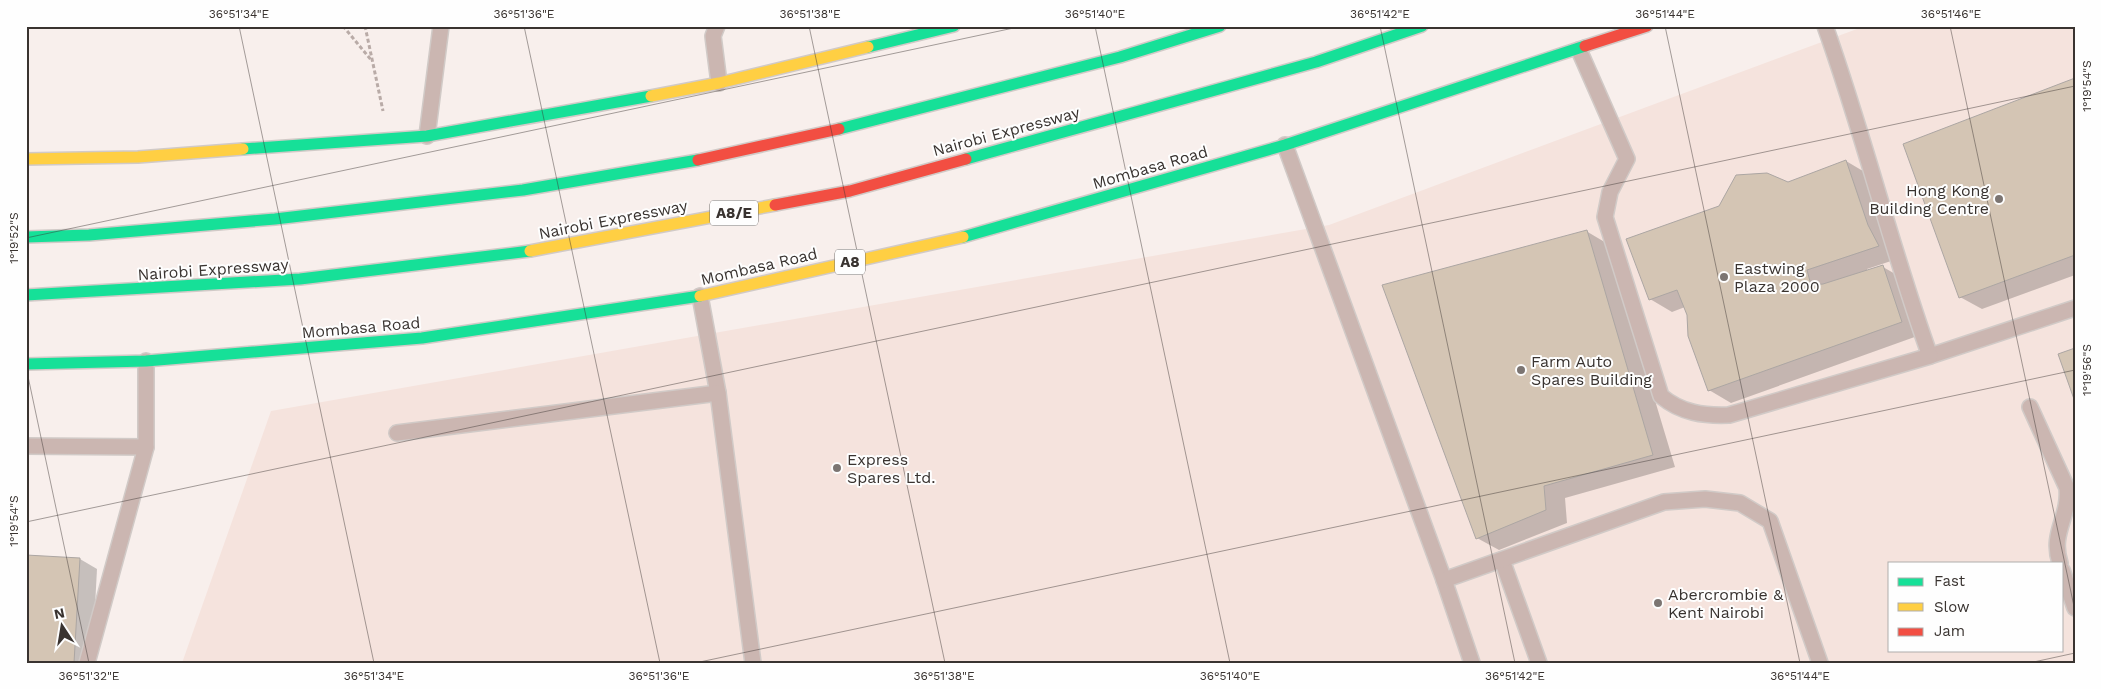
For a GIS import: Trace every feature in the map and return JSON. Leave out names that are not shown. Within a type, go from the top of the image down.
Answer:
[{"type":"highway","points":[[26,159],[138,157],[427,136],[719,83],[954,26]]},
{"type":"highway","points":[[26,237],[89,236],[285,218],[522,190],[701,159],[879,120],[1120,57],[1220,26]]},
{"type":"highway","name":"Nairobi Expressway","points":[[26,295],[300,279],[524,251],[850,191],[1316,62],[1422,26]]},
{"type":"highway","name":"Mombasa Road","points":[[26,364],[146,361],[422,338],[700,296],[979,233],[1285,145],[1579,50],[1647,26]]},
{"type":"lane","points":[[427,136],[441,26]]},
{"type":"lane","points":[[717,26],[713,36],[719,83]]},
{"type":"lane","points":[[1825,26],[1847,87],[1910,302],[1930,356]]},
{"type":"lane","points":[[1579,50],[1627,159],[1610,192],[1605,217],[1662,396],[1670,404],[1692,413],[1709,416],[1729,415],[1930,356],[2075,308]]},
{"type":"lane","points":[[1285,145],[1444,580],[1472,663]]},
{"type":"lane","points":[[700,296],[718,393],[753,663]]},
{"type":"lane","points":[[87,663],[146,447],[146,361]]},
{"type":"lane","points":[[397,433],[718,393]]},
{"type":"lane","points":[[2030,407],[2067,488],[2068,500],[2056,543],[2060,562]]},
{"type":"lane","points":[[26,446],[146,447]]},
{"type":"lane","points":[[1444,580],[1664,502],[1705,499],[1740,503],[1770,521],[1820,663]]},
{"type":"lane","points":[[1502,560],[1539,663]]},
{"type":"lane","points":[[2064,576],[2075,608]]},
{"type":"path","points":[[343,26],[372,61]]},
{"type":"path","points":[[365,26],[389,140]]},
{"type":"shaded area","points":[[1865,26],[2075,26],[2075,663],[182,663],[271,411],[1329,225]]},
{"type":"building","name":"Hong Kong Building Centre","points":[[2075,78],[2075,255],[1959,298],[1903,144]]},
{"type":"building","name":"Eastwing Plaza 2000","points":[[1846,160],[1868,225],[1879,246],[1807,270],[1811,285],[1823,284],[1883,265],[1902,322],[1708,391],[1688,336],[1687,315],[1677,290],[1649,300],[1626,239],[1719,206],[1736,175],[1767,173],[1788,182]]},
{"type":"building","name":"Farm Auto Spares Building","points":[[1587,230],[1653,455],[1544,486],[1546,510],[1476,539],[1382,285]]},
{"type":"building","points":[[2075,348],[2075,402],[2058,354]]},
{"type":"building","points":[[26,555],[80,558],[74,663],[26,663]]},
{"type":"traffic: fast","points":[[868,47],[954,26]]},
{"type":"traffic: fast","points":[[839,129],[1120,57],[1220,26]]},
{"type":"traffic: fast","points":[[966,159],[1316,62],[1422,26]]},
{"type":"traffic: fast","points":[[963,237],[1285,145],[1585,46]]},
{"type":"traffic: fast","points":[[243,149],[427,136],[651,96]]},
{"type":"traffic: fast","points":[[26,237],[89,235],[275,219],[523,190],[698,160]]},
{"type":"traffic: fast","points":[[26,295],[300,279],[530,251]]},
{"type":"traffic: fast","points":[[26,364],[146,361],[422,338],[700,296]]},
{"type":"traffic: slow","points":[[651,96],[719,83],[868,47]]},
{"type":"traffic: slow","points":[[26,159],[138,157],[243,149]]},
{"type":"traffic: slow","points":[[530,251],[775,205]]},
{"type":"traffic: slow","points":[[700,296],[963,237]]},
{"type":"traffic: jam","points":[[1585,46],[1647,26]]},
{"type":"traffic: jam","points":[[698,160],[839,129]]},
{"type":"traffic: jam","points":[[775,205],[850,191],[966,159]]},
{"type":"place","name":"Hong Kong Building Centre","points":[[1999,199]]},
{"type":"place","name":"Eastwing Plaza 2000","points":[[1724,277]]},
{"type":"place","name":"Farm Auto Spares Building","points":[[1521,370]]},
{"type":"place","name":"Express Spares Ltd.","points":[[837,468]]},
{"type":"place","name":"Abercrombie & Kent Nairobi","points":[[1658,603]]}]
